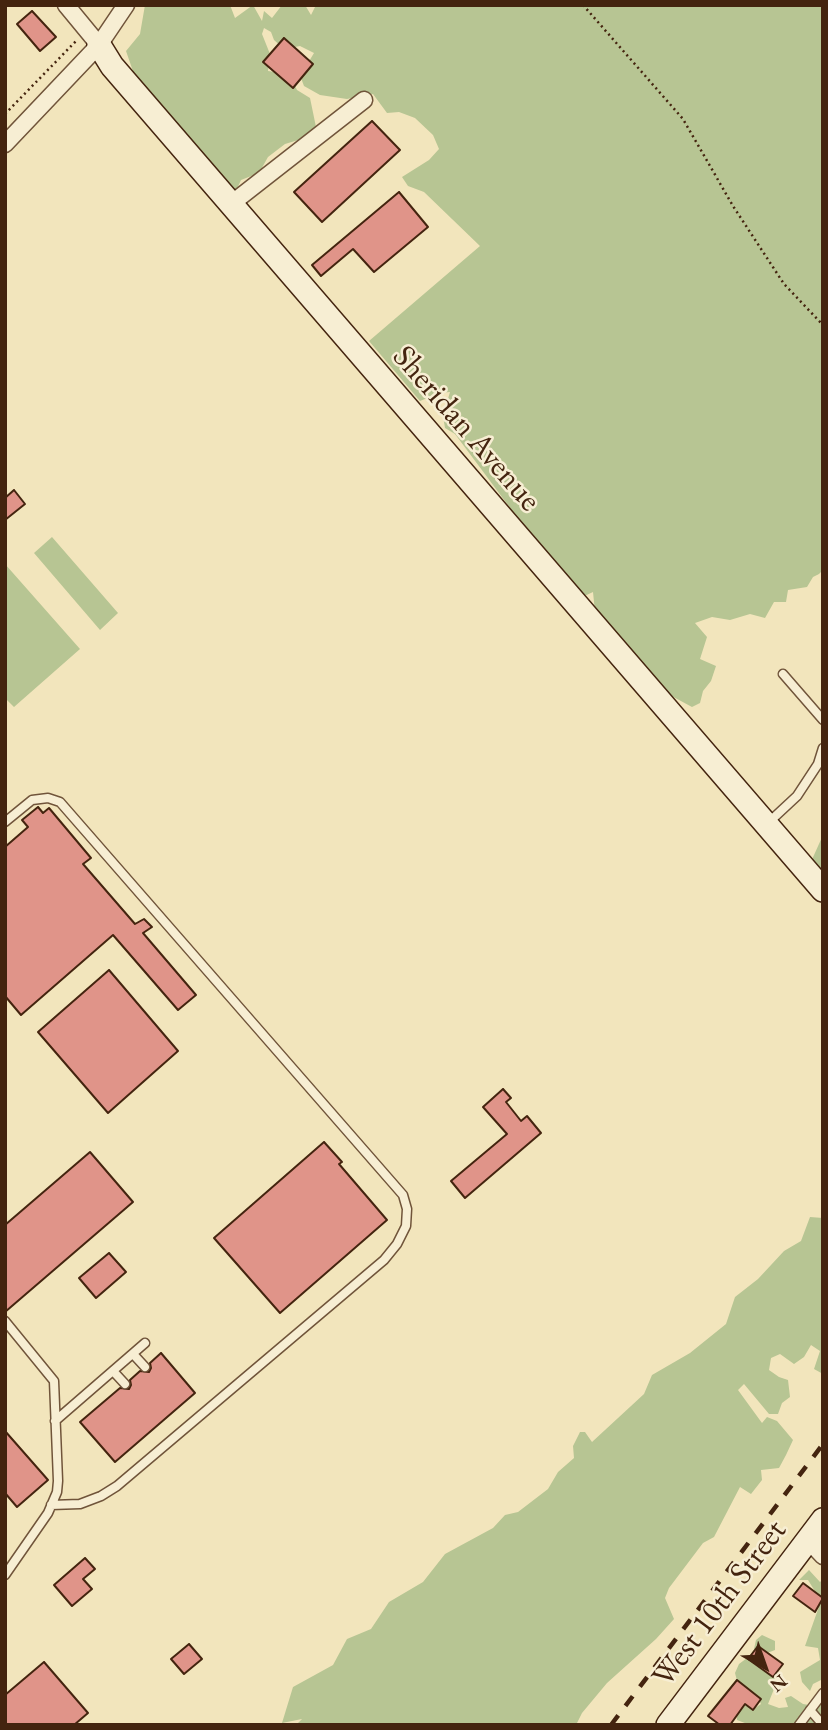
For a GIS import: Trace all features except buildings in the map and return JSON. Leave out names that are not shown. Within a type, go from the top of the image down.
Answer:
[{"type":"street","name":"Sheridan Avenue","points":[[66,5],[112,66],[823,890]]},
{"type":"street","points":[[5,144],[93,38],[126,5]]},
{"type":"street","points":[[231,204],[364,100]]},
{"type":"street","name":"West 10th Street","points":[[673,1723],[816,1548],[823,1520]]},
{"type":"lane","points":[[782,674],[823,720]]},
{"type":"lane","points":[[766,825],[797,796],[818,764],[823,748]]},
{"type":"lane","points":[[5,822],[32,800],[48,798],[60,802],[402,1195],[407,1209],[406,1226],[397,1244],[384,1260],[117,1486],[80,1504],[51,1505]]},
{"type":"lane","points":[[5,1321],[54,1381],[58,1481],[51,1505],[5,1574]]},
{"type":"lane","points":[[55,1421],[145,1343]]},
{"type":"lane","points":[[133,1354],[145,1367]]},
{"type":"lane","points":[[113,1371],[125,1384]]},
{"type":"lane","points":[[799,1725],[823,1693]]},
{"type":"lane","points":[[810,1710],[823,1725]]},
{"type":"path","points":[[583,5],[682,119],[733,206],[784,284],[823,325]]},
{"type":"path","points":[[5,114],[93,38]]},
{"type":"green space","points":[[145,5],[230,5],[235,18],[253,5],[262,21],[264,11],[272,18],[282,5],[305,5],[311,15],[316,5],[823,5],[823,570],[813,577],[807,587],[788,590],[786,602],[774,602],[765,618],[750,614],[730,620],[712,617],[695,623],[707,637],[700,659],[716,666],[700,703],[692,707],[668,694],[634,657],[625,641],[595,612],[593,592],[578,599],[455,434],[445,428],[443,416],[450,392],[420,401],[369,341],[480,246],[424,192],[408,186],[402,177],[429,160],[439,149],[433,135],[415,118],[399,112],[387,113],[373,94],[347,99],[320,95],[304,86],[298,70],[305,68],[314,53],[300,46],[284,49],[274,40],[271,32],[264,28],[262,34],[270,54],[268,71],[289,74],[297,90],[310,98],[316,127],[305,138],[285,144],[268,157],[259,173],[241,180],[236,191],[189,142],[135,77],[126,51],[140,34]]},
{"type":"green space","points":[[52,537],[118,613],[100,630],[34,553]]},
{"type":"green space","points":[[5,564],[80,649],[14,707],[5,698]]},
{"type":"green space","points":[[823,835],[823,874],[810,864]]},
{"type":"green space","points":[[810,1217],[823,1218],[823,1374],[814,1369],[820,1351],[811,1345],[804,1357],[794,1364],[780,1354],[771,1358],[769,1370],[788,1380],[790,1397],[782,1403],[778,1414],[769,1414],[744,1384],[738,1390],[762,1423],[767,1417],[777,1421],[793,1440],[779,1468],[761,1470],[762,1480],[751,1494],[740,1487],[714,1537],[703,1543],[669,1588],[665,1598],[674,1619],[607,1683],[582,1713],[576,1725],[296,1725],[302,1719],[282,1723],[293,1687],[333,1665],[347,1639],[371,1629],[389,1602],[423,1582],[445,1554],[493,1528],[505,1515],[518,1512],[548,1489],[558,1472],[574,1458],[573,1446],[580,1432],[585,1432],[592,1442],[644,1394],[652,1375],[690,1353],[726,1324],[735,1297],[758,1279],[784,1251],[801,1241]]},
{"type":"green space","points":[[809,1570],[820,1582],[823,1579],[823,1679],[813,1684],[810,1691],[802,1682],[800,1672],[820,1660],[818,1648],[805,1646],[821,1601],[808,1580],[799,1580]]},
{"type":"green space","points":[[762,1635],[775,1641],[775,1650],[762,1655],[778,1679],[768,1704],[779,1708],[788,1707],[785,1698],[791,1696],[809,1705],[823,1696],[823,1725],[750,1725],[737,1720],[736,1712],[745,1702],[755,1708],[761,1704],[759,1700],[741,1696],[735,1673],[739,1664],[747,1658],[757,1658],[758,1653],[754,1649],[756,1640]]},
{"type":"railway","points":[[611,1725],[823,1444]]}]
